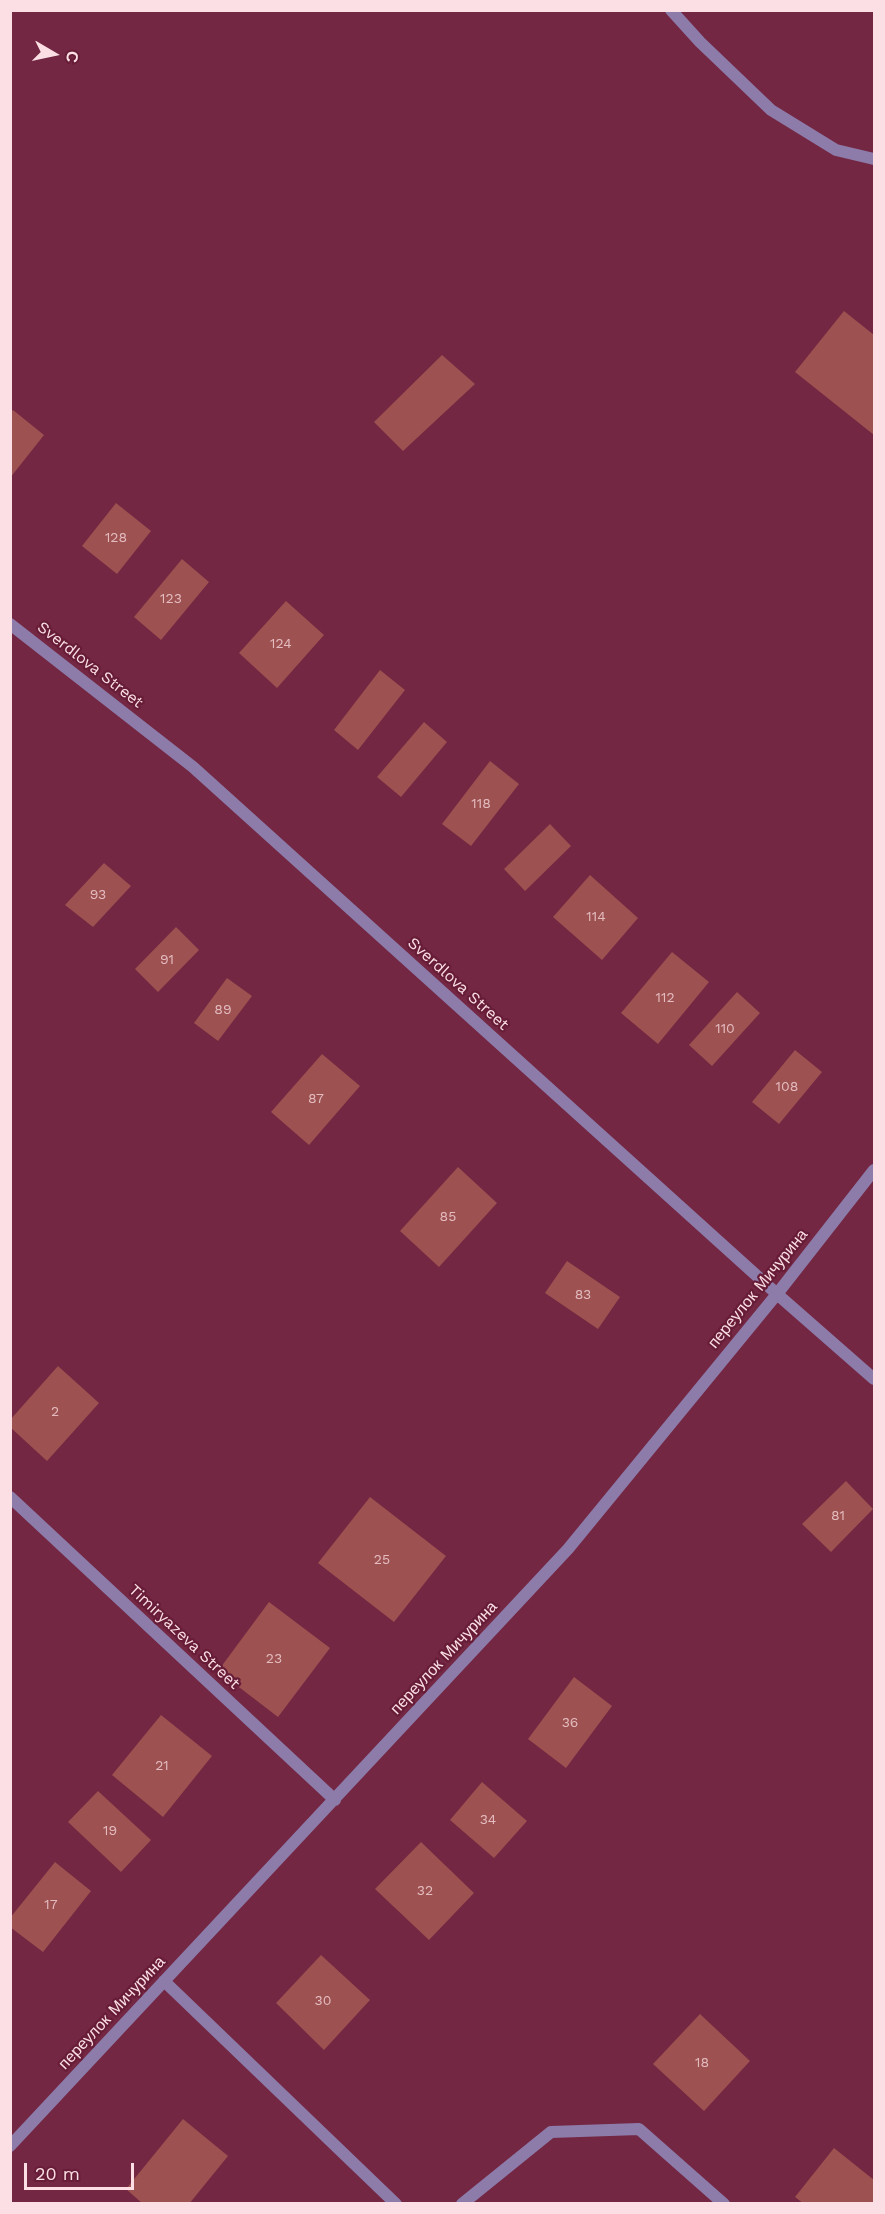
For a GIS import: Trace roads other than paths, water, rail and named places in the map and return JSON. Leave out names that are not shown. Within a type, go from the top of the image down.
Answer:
[{"type":"street","points":[[671,10],[700,42],[771,110],[836,150],[874,159]]},
{"type":"street","name":"Sverdlova Street","points":[[10,624],[193,767],[874,1379]]},
{"type":"street","name":"переулок Мичурина","points":[[10,2146],[568,1548],[777,1294],[874,1170]]},
{"type":"street","name":"Timiryazeva Street","points":[[10,1497],[335,1800]]},
{"type":"street","points":[[164,1981],[396,2204]]},
{"type":"street","points":[[462,2204],[551,2132],[639,2129],[724,2204]]}]
